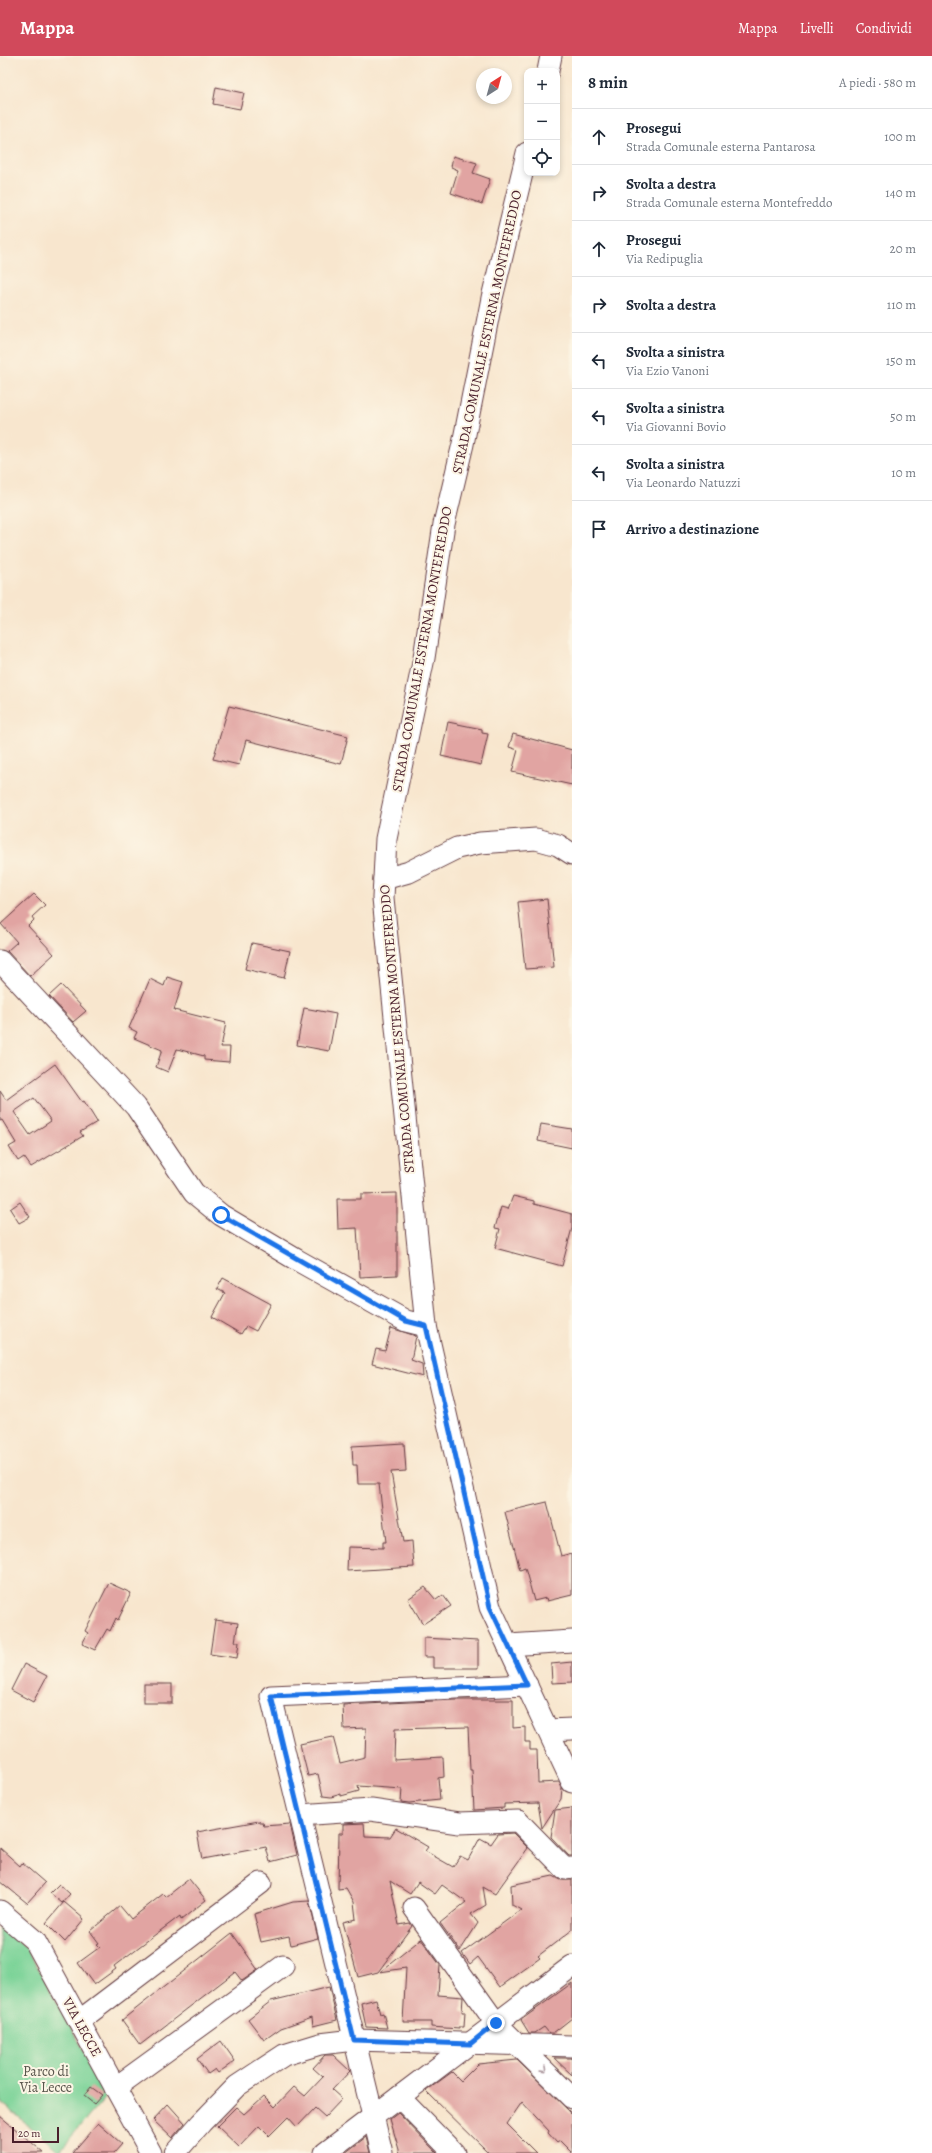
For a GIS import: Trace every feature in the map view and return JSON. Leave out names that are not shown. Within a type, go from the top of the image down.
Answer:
[{"type":"street","points":[[549,68],[552,56]]},
{"type":"street","name":"STRADA COMUNALE ESTERNA MONTEFREDDO","points":[[524,165],[492,298],[465,437],[444,524],[424,658],[386,839],[384,879],[388,956],[426,1326],[490,1607],[549,1730],[572,1782]]},
{"type":"street","points":[[384,879],[409,872],[457,848],[480,843],[536,839],[558,845],[572,854]]},
{"type":"street","points":[[0,961],[136,1107],[194,1193],[221,1215],[297,1260],[406,1321],[426,1326]]},
{"type":"street","points":[[508,1644],[572,1640]]},
{"type":"street","points":[[382,2153],[271,1696],[527,1685]]},
{"type":"street","points":[[549,1730],[572,1729]]},
{"type":"street","points":[[300,1815],[371,1810],[459,1823],[518,1821],[565,1869],[572,1868]]},
{"type":"street","points":[[79,2021],[261,1882]]},
{"type":"street","points":[[414,1908],[496,2023],[572,2098]]},
{"type":"street","name":"VIA LECCE","points":[[0,1911],[35,1941],[151,2153]]},
{"type":"street","points":[[116,2088],[283,1966]]},
{"type":"street","points":[[324,2153],[572,1966]]},
{"type":"street","points":[[175,2153],[201,2123],[237,2086],[284,2055],[320,2044],[354,2040],[572,2046]]},
{"type":"street","points":[[399,2097],[454,2153]]},
{"type":"green space","name":"Parco di Via Lecce","points":[[0,1926],[27,1948],[108,2094],[59,2151],[0,2101]]},
{"type":"building","points":[[216,87],[244,93],[240,109],[213,104]]},
{"type":"building","points":[[453,156],[477,163],[473,173],[490,179],[482,204],[451,193],[458,170],[451,167]]},
{"type":"building","points":[[229,706],[348,736],[341,764],[246,740],[239,765],[213,759]]},
{"type":"building","points":[[448,722],[482,729],[482,733],[488,734],[481,765],[441,756]]},
{"type":"building","points":[[513,734],[572,750],[572,785],[512,772],[518,750],[509,747]]},
{"type":"building","points":[[34,894],[45,905],[32,917],[34,920],[28,926],[54,954],[30,976],[7,951],[17,942],[1,924]]},
{"type":"building","points":[[547,899],[554,967],[525,969],[518,902]]},
{"type":"building","points":[[252,943],[290,951],[284,978],[245,969]]},
{"type":"building","points":[[167,977],[183,982],[174,1010],[226,1023],[221,1047],[230,1047],[229,1062],[204,1060],[204,1056],[177,1049],[168,1072],[156,1067],[162,1050],[134,1038],[137,1032],[129,1028],[150,979],[164,986]]},
{"type":"building","points":[[61,985],[86,1011],[73,1022],[49,996]]},
{"type":"building","points":[[304,1008],[336,1014],[329,1051],[297,1045]]},
{"type":"building","points":[[55,1064],[82,1102],[84,1101],[97,1122],[80,1132],[83,1136],[31,1167],[24,1157],[18,1161],[9,1147],[16,1143],[2,1120],[0,1121],[0,1091],[6,1100]],"holes":[[[34,1098],[51,1121],[30,1135],[14,1112]]]},
{"type":"building","points":[[541,1124],[572,1129],[572,1148],[538,1141]]},
{"type":"building","points":[[397,1193],[397,1275],[360,1277],[357,1228],[338,1229],[337,1199],[361,1199],[361,1194]]},
{"type":"building","points":[[513,1196],[534,1201],[534,1204],[572,1214],[572,1228],[562,1266],[495,1248],[500,1229],[495,1228],[501,1207],[508,1209]]},
{"type":"building","points":[[20,1202],[30,1217],[19,1223],[10,1209]]},
{"type":"building","points":[[223,1278],[271,1304],[256,1331],[246,1326],[241,1334],[212,1317],[225,1293],[217,1289]]},
{"type":"building","points":[[391,1328],[416,1336],[411,1360],[422,1364],[423,1377],[372,1364],[376,1349],[385,1351]]},
{"type":"building","points":[[404,1443],[406,1471],[391,1472],[403,1542],[412,1541],[414,1567],[347,1571],[348,1547],[383,1548],[383,1542],[386,1542],[379,1484],[358,1484],[357,1465],[353,1465],[352,1446]]},
{"type":"building","points":[[547,1502],[561,1556],[572,1553],[572,1595],[547,1601],[546,1598],[534,1601],[525,1568],[520,1570],[505,1512]]},
{"type":"building","points":[[109,1583],[131,1593],[118,1620],[116,1618],[110,1631],[107,1629],[95,1650],[82,1644],[88,1633],[85,1631]]},
{"type":"building","points":[[425,1587],[436,1600],[443,1595],[451,1606],[423,1624],[408,1599]]},
{"type":"building","points":[[215,1620],[238,1623],[235,1642],[239,1642],[237,1658],[210,1654]]},
{"type":"building","points":[[424,1638],[478,1641],[478,1668],[433,1668],[433,1657],[424,1657]]},
{"type":"building","points":[[572,1662],[572,1682],[552,1683],[551,1664]]},
{"type":"building","points":[[24,1664],[47,1676],[33,1702],[11,1690]]},
{"type":"building","points":[[144,1684],[172,1684],[172,1703],[144,1703]]},
{"type":"building","points":[[455,1700],[513,1700],[513,1728],[525,1727],[525,1742],[530,1742],[530,1750],[537,1750],[538,1783],[559,1782],[562,1788],[561,1799],[542,1828],[538,1803],[504,1804],[504,1808],[474,1810],[468,1727],[395,1729],[394,1760],[443,1757],[444,1777],[438,1778],[440,1800],[409,1803],[401,1802],[402,1789],[358,1786],[359,1791],[341,1796],[341,1794],[331,1797],[323,1796],[318,1774],[308,1776],[300,1744],[333,1737],[340,1763],[365,1757],[366,1728],[344,1729],[343,1705]]},
{"type":"building","points":[[572,1808],[572,1856],[569,1856],[551,1837],[555,1810]]},
{"type":"building","points":[[259,1821],[260,1823],[263,1823],[264,1826],[290,1824],[297,1855],[270,1862],[266,1847],[202,1859],[197,1832]]},
{"type":"building","points":[[364,1823],[365,1836],[390,1837],[396,1828],[428,1847],[425,1851],[453,1867],[460,1856],[468,1860],[480,1838],[491,1844],[498,1834],[513,1833],[528,1848],[495,1894],[483,1887],[486,1905],[471,1914],[478,1923],[460,1951],[440,1923],[466,1902],[442,1885],[435,1894],[418,1882],[410,1894],[390,1881],[399,1925],[410,1923],[412,1926],[378,1972],[358,1977],[343,1922],[356,1919],[354,1902],[346,1888],[338,1889],[339,1833],[343,1833],[343,1824]]},
{"type":"building","points":[[0,1848],[20,1866],[22,1863],[45,1883],[27,1903],[0,1881]]},
{"type":"building","points":[[553,1876],[561,1880],[572,1880],[572,1930],[538,1956],[540,1958],[500,1987],[478,1957],[470,1964],[462,1953],[521,1910],[512,1905],[511,1885]]},
{"type":"building","points":[[189,1879],[206,1900],[181,1920],[180,1916],[156,1934],[114,1966],[116,1969],[94,1985],[78,1963],[100,1947],[97,1944],[99,1943],[90,1931],[120,1906],[131,1919],[163,1894],[166,1897]]},
{"type":"building","points":[[59,1884],[70,1894],[62,1903],[50,1893]]},
{"type":"building","points":[[309,1901],[318,1938],[291,1945],[289,1936],[261,1942],[254,1914],[293,1902]]},
{"type":"building","points":[[64,1902],[84,1919],[65,1942],[46,1923]]},
{"type":"building","points":[[232,1933],[258,1970],[242,1981],[235,1972],[140,2045],[122,2020]]},
{"type":"building","points":[[421,1939],[440,1965],[438,1995],[463,1997],[462,2012],[465,2012],[464,2027],[459,2027],[459,2029],[431,2027],[431,2022],[403,2022],[406,1968],[380,1972]]},
{"type":"building","points":[[572,1983],[572,2018],[553,2033],[549,2033],[544,2027],[535,2033],[529,2033],[521,2020]]},
{"type":"building","points":[[329,1987],[337,2020],[313,2026],[312,2017],[281,2028],[264,2040],[248,2019],[271,2001]]},
{"type":"building","points":[[376,1999],[380,2014],[383,2013],[387,2028],[366,2027],[361,2003]]},
{"type":"building","points":[[221,2041],[235,2061],[218,2073],[215,2069],[208,2074],[197,2059]]},
{"type":"building","points":[[325,2055],[333,2055],[350,2071],[332,2090],[342,2099],[325,2117],[315,2108],[297,2127],[288,2117],[269,2136],[259,2126],[239,2147],[217,2126],[236,2107],[244,2114],[264,2096],[275,2107],[294,2087],[305,2096],[323,2077],[313,2068]]},
{"type":"building","points":[[554,2058],[572,2058],[572,2075]]},
{"type":"building","points":[[517,2060],[572,2114],[572,2153],[560,2141],[557,2143],[548,2133],[549,2131],[522,2102],[507,2124],[536,2153],[489,2153],[426,2091],[452,2072],[461,2081],[478,2064]]},
{"type":"building","points":[[91,2087],[102,2095],[94,2104],[84,2096]]},
{"type":"building","points":[[168,2104],[185,2123],[172,2138],[153,2120]]},
{"type":"building","points":[[398,2113],[437,2153],[400,2153],[390,2119]]},
{"type":"building","points":[[0,2116],[44,2153],[0,2153]]},
{"type":"building","points":[[98,2123],[122,2144],[114,2153],[72,2153]]},
{"type":"building","points":[[366,2137],[370,2153],[345,2153]]},
{"type":"route","points":[[221,1215],[297,1260],[406,1321],[426,1326],[490,1607],[527,1685],[271,1696],[354,2040],[470,2044],[496,2023]]}]
